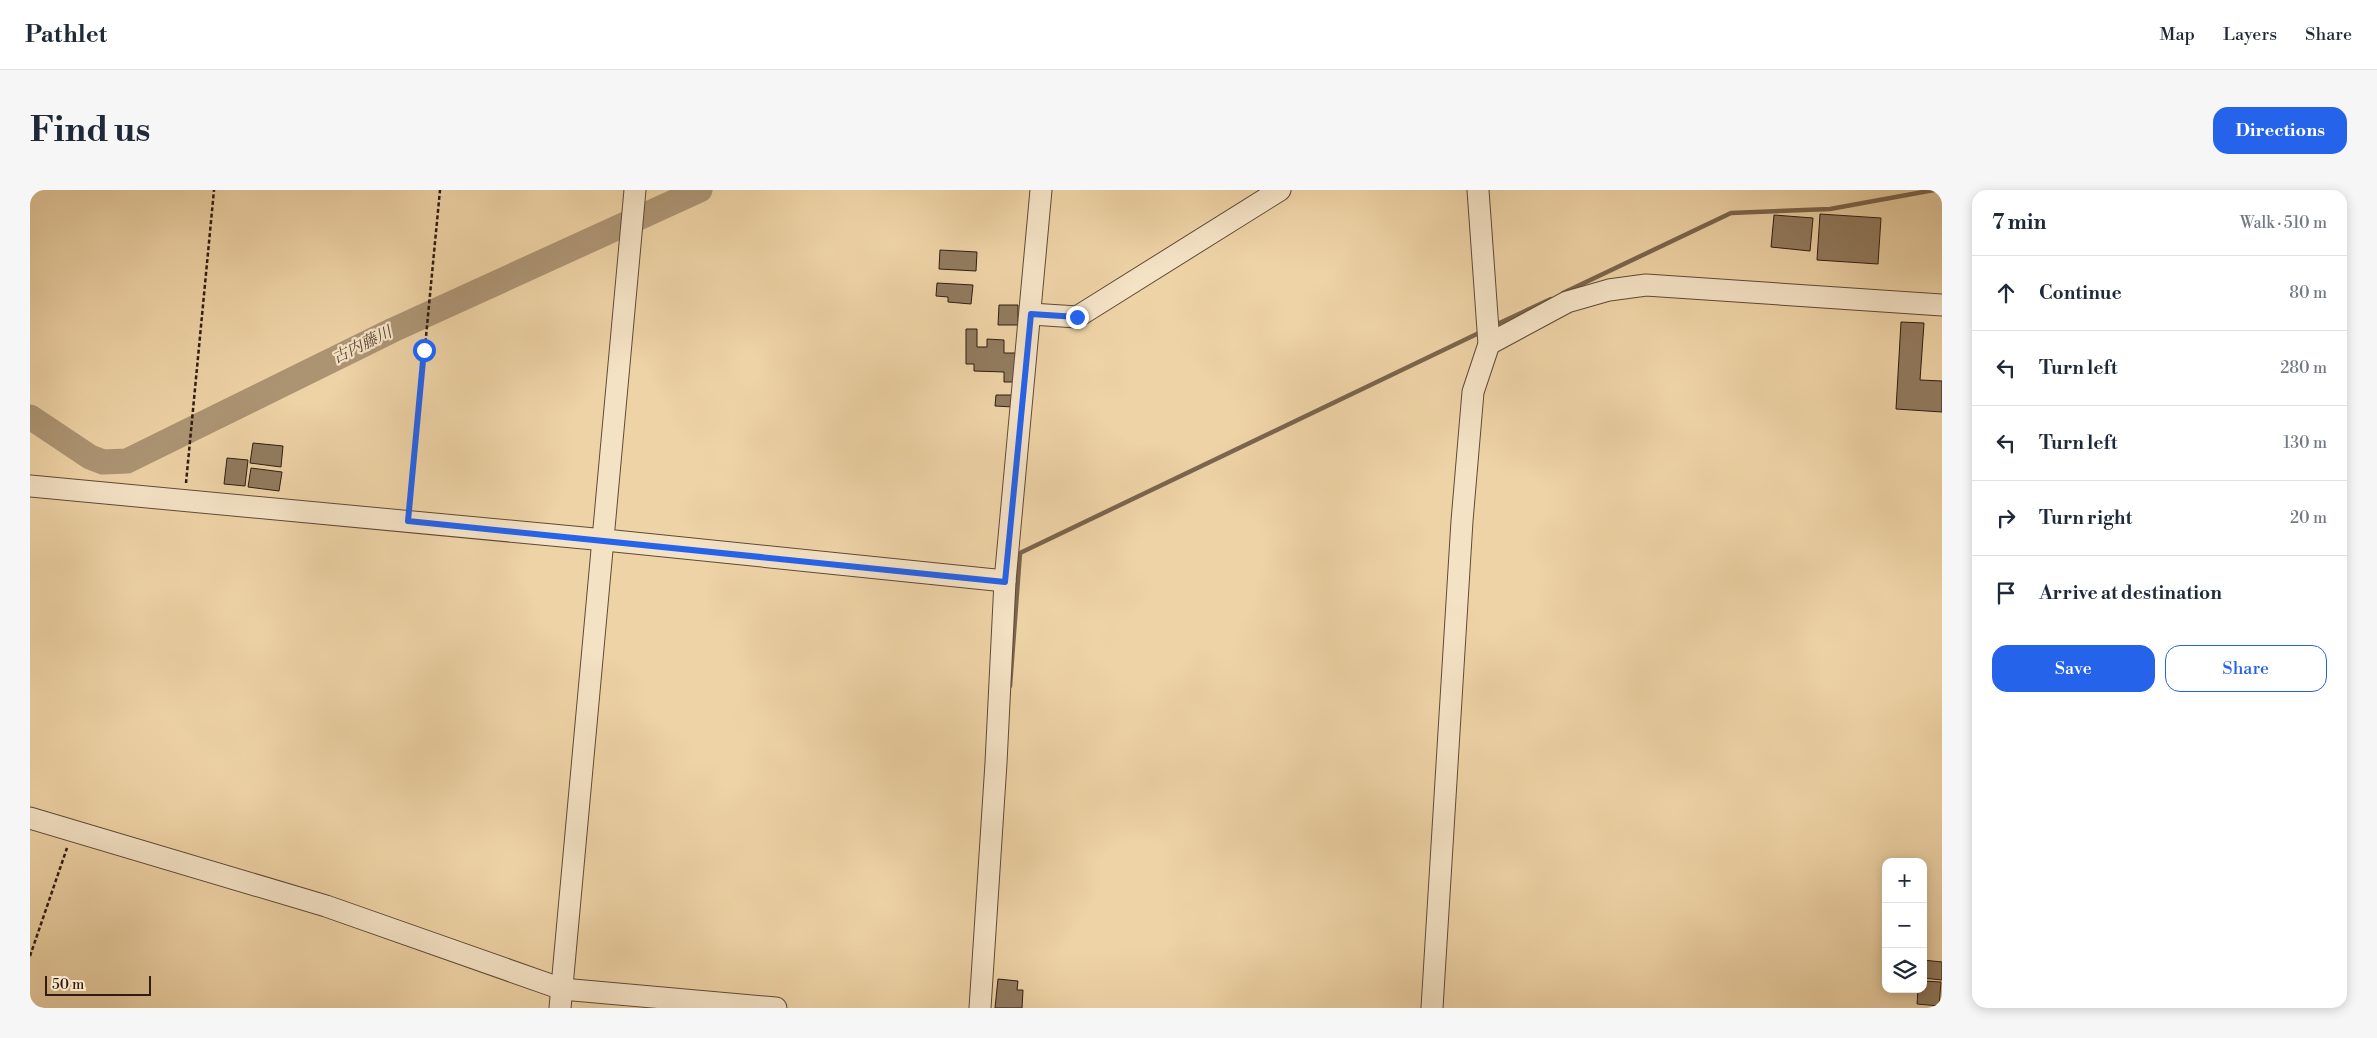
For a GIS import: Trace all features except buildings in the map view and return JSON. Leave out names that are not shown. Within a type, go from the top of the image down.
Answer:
[{"type":"street","points":[[980,1008],[996,762],[1005,582],[1031,314],[1040,190]]},
{"type":"street","points":[[1031,314],[1077,317],[1280,190]]},
{"type":"street","points":[[1432,1008],[1462,521],[1473,392],[1489,344],[1478,190]]},
{"type":"street","points":[[561,998],[635,197]]},
{"type":"street","points":[[1489,344],[1566,302],[1609,290],[1646,285],[1942,305]]},
{"type":"street","points":[[30,486],[604,540],[1005,582]]},
{"type":"street","points":[[30,818],[326,906],[561,998],[776,1008]]},
{"type":"path","points":[[184,500],[214,190]]},
{"type":"path","points":[[408,521],[440,190]]},
{"type":"path","points":[[30,956],[73,832]]},
{"type":"waterway","name":"古内藤川","points":[[30,417],[90,457],[103,462],[127,461],[393,330],[700,190]]},
{"type":"waterway","points":[[1563,293],[1731,213],[1830,209],[1934,190]]},
{"type":"waterway","points":[[1493,326],[1551,299]]},
{"type":"waterway","points":[[1010,686],[1020,553],[1481,332]]},
{"type":"route","points":[[424,350],[408,521],[1005,582],[1031,314],[1077,317]]}]
